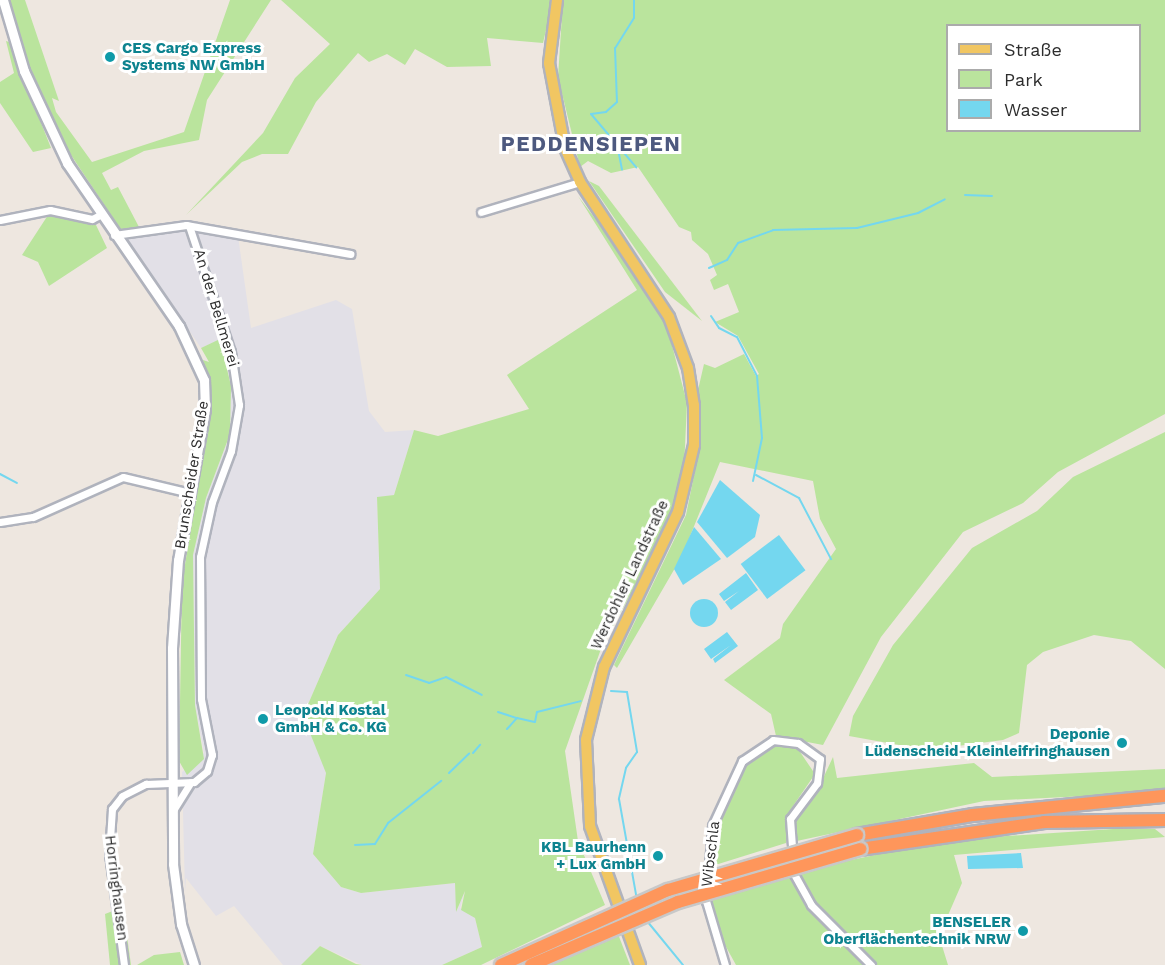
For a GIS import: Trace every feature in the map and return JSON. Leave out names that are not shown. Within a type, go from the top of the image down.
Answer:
[{"type":"highway","points":[[501,965],[668,890],[857,835],[1082,804],[1165,796]]},
{"type":"highway","points":[[1082,804],[1165,804]]},
{"type":"highway","points":[[1084,820],[1165,828]]},
{"type":"highway","points":[[531,965],[678,902],[860,849],[1084,820],[1165,820]]},
{"type":"main road","name":"Brunscheider Straße","points":[[3,0],[42,116],[99,215],[179,326],[200,367],[205,409],[189,493],[175,608],[171,815],[174,883],[194,965]]},
{"type":"main road","name":"Werdohler Landstraße","points":[[557,0],[549,37],[551,84],[561,137],[580,182],[669,317],[688,368],[694,405],[694,445],[678,512],[604,667],[586,740],[590,826],[640,965]]},
{"type":"street","points":[[481,212],[580,182]]},
{"type":"street","points":[[0,220],[50,210],[92,219],[99,215]]},
{"type":"street","points":[[114,235],[189,226]]},
{"type":"street","name":"An der Bellmerei","points":[[171,815],[190,783],[202,777],[212,755],[201,699],[201,544],[231,451],[239,405],[231,352],[189,226],[307,249],[350,254]]},
{"type":"street","points":[[0,522],[41,514],[123,477],[189,493]]},
{"type":"street","name":"Wibschla","points":[[725,965],[706,900],[712,826],[742,761],[773,740],[798,743],[820,759],[817,783],[790,819],[794,874],[811,904],[871,965]]},
{"type":"street","points":[[172,783],[190,783]]},
{"type":"street","name":"Horringhausen","points":[[124,965],[108,825],[122,796],[146,784],[172,783]]},
{"type":"shaded area","points":[[183,227],[238,236],[251,328],[336,300],[352,309],[369,411],[385,432],[414,430],[394,495],[377,498],[380,589],[338,635],[306,709],[326,773],[313,854],[341,887],[361,893],[455,883],[457,910],[465,891],[460,908],[475,918],[482,947],[442,965],[362,965],[320,946],[301,965],[283,965],[234,906],[216,916],[186,878],[185,892],[182,772],[204,753],[195,705],[193,555],[206,498],[230,435],[231,386],[220,340],[201,348],[125,236]]},
{"type":"green space","points":[[10,0],[25,0],[59,101],[52,98],[56,112],[92,162],[184,132],[230,0],[271,0],[207,100],[199,140],[144,151],[102,173],[111,190],[118,187],[139,227],[121,230],[57,134],[19,45]]},
{"type":"green space","points":[[281,0],[553,0],[543,43],[487,38],[491,66],[447,67],[415,49],[405,65],[387,54],[369,62],[358,53],[316,102],[288,154],[262,154],[242,162],[186,215],[263,133],[295,78],[330,44]]},
{"type":"green space","points":[[563,0],[1165,0],[1165,414],[1058,472],[1023,503],[963,532],[881,637],[823,745],[776,736],[771,714],[724,680],[780,638],[783,624],[836,549],[820,519],[813,481],[720,462],[682,556],[617,668],[614,665],[686,515],[700,446],[698,390],[704,364],[715,368],[744,354],[756,376],[759,374],[738,336],[715,322],[739,312],[728,284],[714,290],[710,280],[717,275],[708,254],[692,240],[691,232],[679,227],[638,167],[611,173],[588,161],[580,167],[558,77]]},
{"type":"green space","points":[[6,41],[9,42],[51,148],[33,152],[0,103],[0,82],[14,73]]},
{"type":"green space","points":[[589,181],[599,186],[702,321],[665,292]]},
{"type":"green space","points":[[578,196],[637,274],[667,326],[687,403],[684,468],[666,530],[602,646],[565,751],[578,841],[605,905],[481,965],[442,965],[482,947],[475,918],[461,910],[465,891],[456,912],[455,883],[361,893],[341,887],[313,854],[326,773],[306,723],[306,709],[338,635],[380,589],[377,497],[394,495],[414,430],[438,436],[529,409],[507,375],[637,290]]},
{"type":"green space","points":[[50,212],[96,225],[107,248],[49,286],[38,262],[22,255]]},
{"type":"green space","points":[[220,339],[231,386],[230,434],[206,498],[193,555],[195,705],[204,759],[187,775],[179,761],[182,582],[212,404],[203,360],[209,362],[201,348]]},
{"type":"green space","points":[[1165,432],[1165,669],[1131,641],[1094,635],[1043,652],[1027,665],[1019,733],[1003,740],[927,750],[849,736],[853,716],[893,645],[972,548],[1037,511],[1073,477]]},
{"type":"green space","points":[[772,743],[796,746],[815,774],[791,809],[786,843],[712,866],[718,820],[743,766]]},
{"type":"green space","points":[[833,757],[837,778],[974,763],[992,777],[1165,769],[1165,792],[984,801],[792,842],[794,817],[819,787]]},
{"type":"green space","points":[[1113,829],[1155,829],[1165,837],[954,855],[962,883],[939,936],[948,965],[736,965],[714,925],[710,900],[836,863],[949,840]]},
{"type":"green space","points":[[123,907],[131,965],[110,965],[105,914]]},
{"type":"green space","points":[[618,934],[630,965],[550,965],[575,953]]},
{"type":"green space","points":[[320,946],[356,964],[362,965],[301,965]]},
{"type":"green space","points":[[180,952],[184,965],[137,965],[154,955]]},
{"type":"water","points":[[720,480],[760,515],[755,537],[727,558],[697,522]]},
{"type":"water","points":[[694,527],[721,559],[683,585],[674,569]]},
{"type":"water","points":[[779,535],[805,570],[767,599],[741,564]]},
{"type":"water","points":[[746,573],[758,590],[731,610],[725,602],[739,591],[724,601],[719,594]]},
{"type":"water","points":[[704,599],[714,603],[718,613],[714,623],[704,627],[694,623],[690,613],[694,603]]},
{"type":"water","points":[[727,632],[738,646],[715,663],[713,659],[731,645],[711,659],[704,649]]},
{"type":"water","points":[[1021,853],[1023,868],[968,869],[967,856]]},
{"type":"waterway","points":[[634,0],[634,18],[615,48],[617,102],[606,112],[591,114],[636,167]]},
{"type":"waterway","points":[[618,149],[622,170]]},
{"type":"waterway","points":[[965,195],[992,196]]},
{"type":"waterway","points":[[709,268],[727,260],[738,243],[773,230],[857,228],[918,213],[945,199]]},
{"type":"waterway","points":[[711,316],[719,328],[737,337],[757,376],[762,438],[753,481]]},
{"type":"waterway","points":[[0,474],[17,483]]},
{"type":"waterway","points":[[756,475],[799,498],[831,559]]},
{"type":"waterway","points":[[406,675],[429,683],[446,677],[482,695]]},
{"type":"waterway","points":[[611,691],[627,692],[637,752],[626,768],[619,799],[637,900]]},
{"type":"waterway","points":[[507,729],[517,718],[535,722],[537,712],[581,701]]},
{"type":"waterway","points":[[498,712],[517,718]]},
{"type":"waterway","points":[[473,753],[480,745]]},
{"type":"waterway","points":[[449,773],[469,754]]},
{"type":"waterway","points":[[355,845],[375,844],[388,823],[441,781]]},
{"type":"waterway","points":[[647,921],[683,965]]},
{"type":"place","name":"CES Cargo Express Systems NW GmbH","points":[[110,57]]},
{"type":"place","name":"Leopold Kostal GmbH & Co. KG","points":[[263,719]]},
{"type":"place","name":"Deponie Lüdenscheid-Kleinleifringhausen","points":[[1122,743]]},
{"type":"place","name":"KBL Baurhenn + Lux GmbH","points":[[658,856]]},
{"type":"place","name":"BENSELER Oberflächentechnik NRW","points":[[1023,931]]},
{"type":"district","name":"PEDDENSIEPEN","points":[[591,144]]}]
